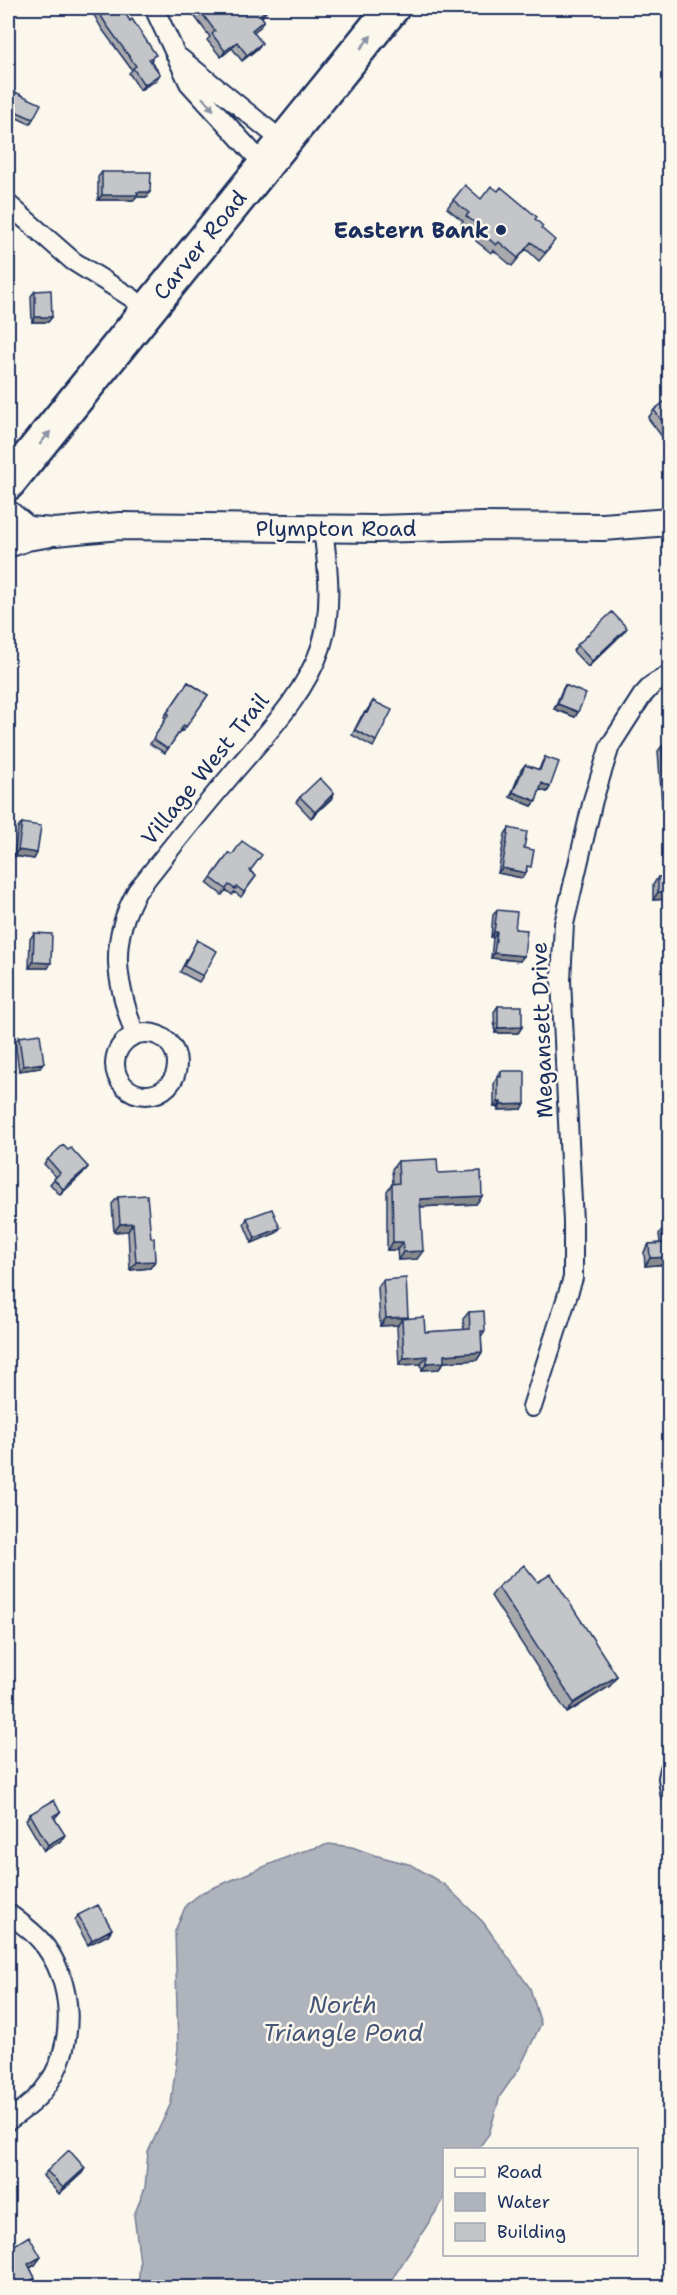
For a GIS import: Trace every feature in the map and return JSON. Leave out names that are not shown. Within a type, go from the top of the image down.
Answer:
[{"type":"highway","name":"Carver Road","points":[[8,483],[223,186],[261,142],[366,8]]},
{"type":"highway","name":"Carver Road","points":[[8,452],[40,408],[139,304],[392,8]]},
{"type":"main road","name":"Plympton Road","points":[[8,514],[27,530],[55,532],[120,526],[323,529],[603,527],[669,522]]},
{"type":"main road","points":[[8,543],[55,532]]},
{"type":"street","points":[[154,8],[189,83],[261,142]]},
{"type":"street","points":[[176,56],[261,142]]},
{"type":"street","points":[[8,204],[73,261],[139,304]]},
{"type":"street","name":"Village West Trail","points":[[135,1035],[124,1005],[118,975],[119,941],[127,908],[136,891],[278,719],[315,662],[325,632],[328,601],[329,575],[323,529]]},
{"type":"street","name":"Megansett Drive","points":[[532,1407],[573,1278],[573,1222],[561,980],[564,924],[593,800],[610,746],[642,696],[652,685],[669,674]]},
{"type":"street","points":[[669,1769],[669,1793]]},
{"type":"street","points":[[8,1913],[27,1928],[47,1950],[63,1985],[68,2013],[63,2047],[52,2077],[32,2103],[8,2121]]},
{"type":"water","name":"North Triangle Pond","points":[[329,1844],[352,1847],[412,1865],[445,1885],[483,1922],[530,1988],[541,2024],[519,2069],[500,2096],[489,2134],[479,2148],[443,2148],[443,2201],[387,2287],[138,2287],[140,2262],[134,2215],[145,2188],[148,2152],[171,2103],[178,2048],[175,1931],[186,1905],[203,1892],[297,1853]]},
{"type":"building","points":[[96,8],[122,8],[156,55],[149,59],[160,74],[144,85],[133,68],[136,66]]},
{"type":"building","points":[[198,8],[267,8],[260,15],[264,20],[252,30],[262,43],[247,55],[237,42],[225,51],[212,34],[215,31]]},
{"type":"building","points":[[15,92],[41,104],[33,119],[8,108]]},
{"type":"building","points":[[102,172],[151,172],[150,192],[137,192],[138,195],[102,195]]},
{"type":"building","name":"Eastern Bank","points":[[465,185],[481,199],[491,186],[498,191],[501,187],[537,217],[535,219],[543,226],[541,228],[555,240],[545,253],[531,242],[518,258],[499,242],[496,245],[482,233],[484,230],[466,216],[469,213],[453,200]]},
{"type":"building","points":[[51,290],[52,317],[35,317],[35,291]]},
{"type":"building","points":[[669,398],[669,431],[654,410]]},
{"type":"building","points":[[612,612],[627,628],[592,661],[577,645]]},
{"type":"building","points":[[188,682],[208,695],[168,749],[153,739]]},
{"type":"building","points":[[565,685],[586,694],[578,712],[558,704]]},
{"type":"building","points":[[373,701],[392,710],[376,741],[355,730]]},
{"type":"building","points":[[669,745],[669,798],[666,799],[662,746]]},
{"type":"building","points":[[545,757],[559,762],[550,787],[542,783],[536,801],[513,792],[525,765],[540,770]]},
{"type":"building","points":[[320,778],[334,793],[315,812],[300,797]]},
{"type":"building","points":[[22,823],[41,826],[37,853],[18,850]]},
{"type":"building","points":[[509,828],[527,832],[524,848],[534,850],[531,867],[527,866],[526,873],[502,868]]},
{"type":"building","points":[[242,841],[262,855],[250,871],[256,876],[244,892],[229,885],[226,889],[211,878],[229,853],[232,855]]},
{"type":"building","points":[[658,877],[669,877],[669,892],[658,892]]},
{"type":"building","points":[[497,910],[517,912],[515,929],[527,930],[524,956],[494,953]]},
{"type":"building","points":[[34,933],[52,934],[51,963],[33,962]]},
{"type":"building","points":[[197,940],[217,951],[203,976],[184,966]]},
{"type":"building","points":[[498,1006],[522,1006],[522,1027],[498,1028]]},
{"type":"building","points":[[40,1034],[44,1063],[23,1066],[19,1037]]},
{"type":"building","points":[[501,1071],[525,1071],[525,1104],[501,1105],[501,1102],[498,1102],[498,1077],[501,1077]]},
{"type":"building","points":[[63,1145],[68,1150],[71,1148],[88,1167],[63,1189],[54,1179],[60,1173],[48,1159]]},
{"type":"building","points":[[437,1159],[438,1173],[481,1171],[482,1196],[420,1199],[423,1251],[403,1252],[403,1242],[393,1242],[392,1184],[399,1183],[398,1161]]},
{"type":"building","points":[[147,1195],[155,1261],[136,1262],[133,1223],[120,1224],[118,1197]]},
{"type":"building","points":[[272,1209],[280,1228],[255,1238],[247,1218]]},
{"type":"building","points":[[665,1226],[669,1226],[669,1257],[650,1258],[649,1244],[666,1243]]},
{"type":"building","points":[[406,1278],[408,1317],[386,1318],[383,1280]]},
{"type":"building","points":[[484,1311],[485,1331],[481,1331],[482,1352],[444,1355],[444,1362],[427,1363],[427,1356],[404,1358],[402,1319],[424,1317],[425,1332],[470,1329],[469,1312]]},
{"type":"building","points":[[524,1565],[538,1582],[551,1574],[617,1676],[574,1703],[498,1587]]},
{"type":"building","points":[[54,1800],[60,1812],[53,1816],[65,1835],[48,1845],[30,1814]]},
{"type":"building","points":[[98,1905],[112,1929],[92,1940],[78,1915]]},
{"type":"building","points":[[69,2150],[85,2168],[63,2188],[47,2171]]},
{"type":"building","points":[[29,2236],[41,2257],[28,2264],[35,2278],[19,2288],[11,2273],[8,2275],[8,2249]]},
{"type":"place","name":"Eastern Bank","points":[[501,230]]}]
